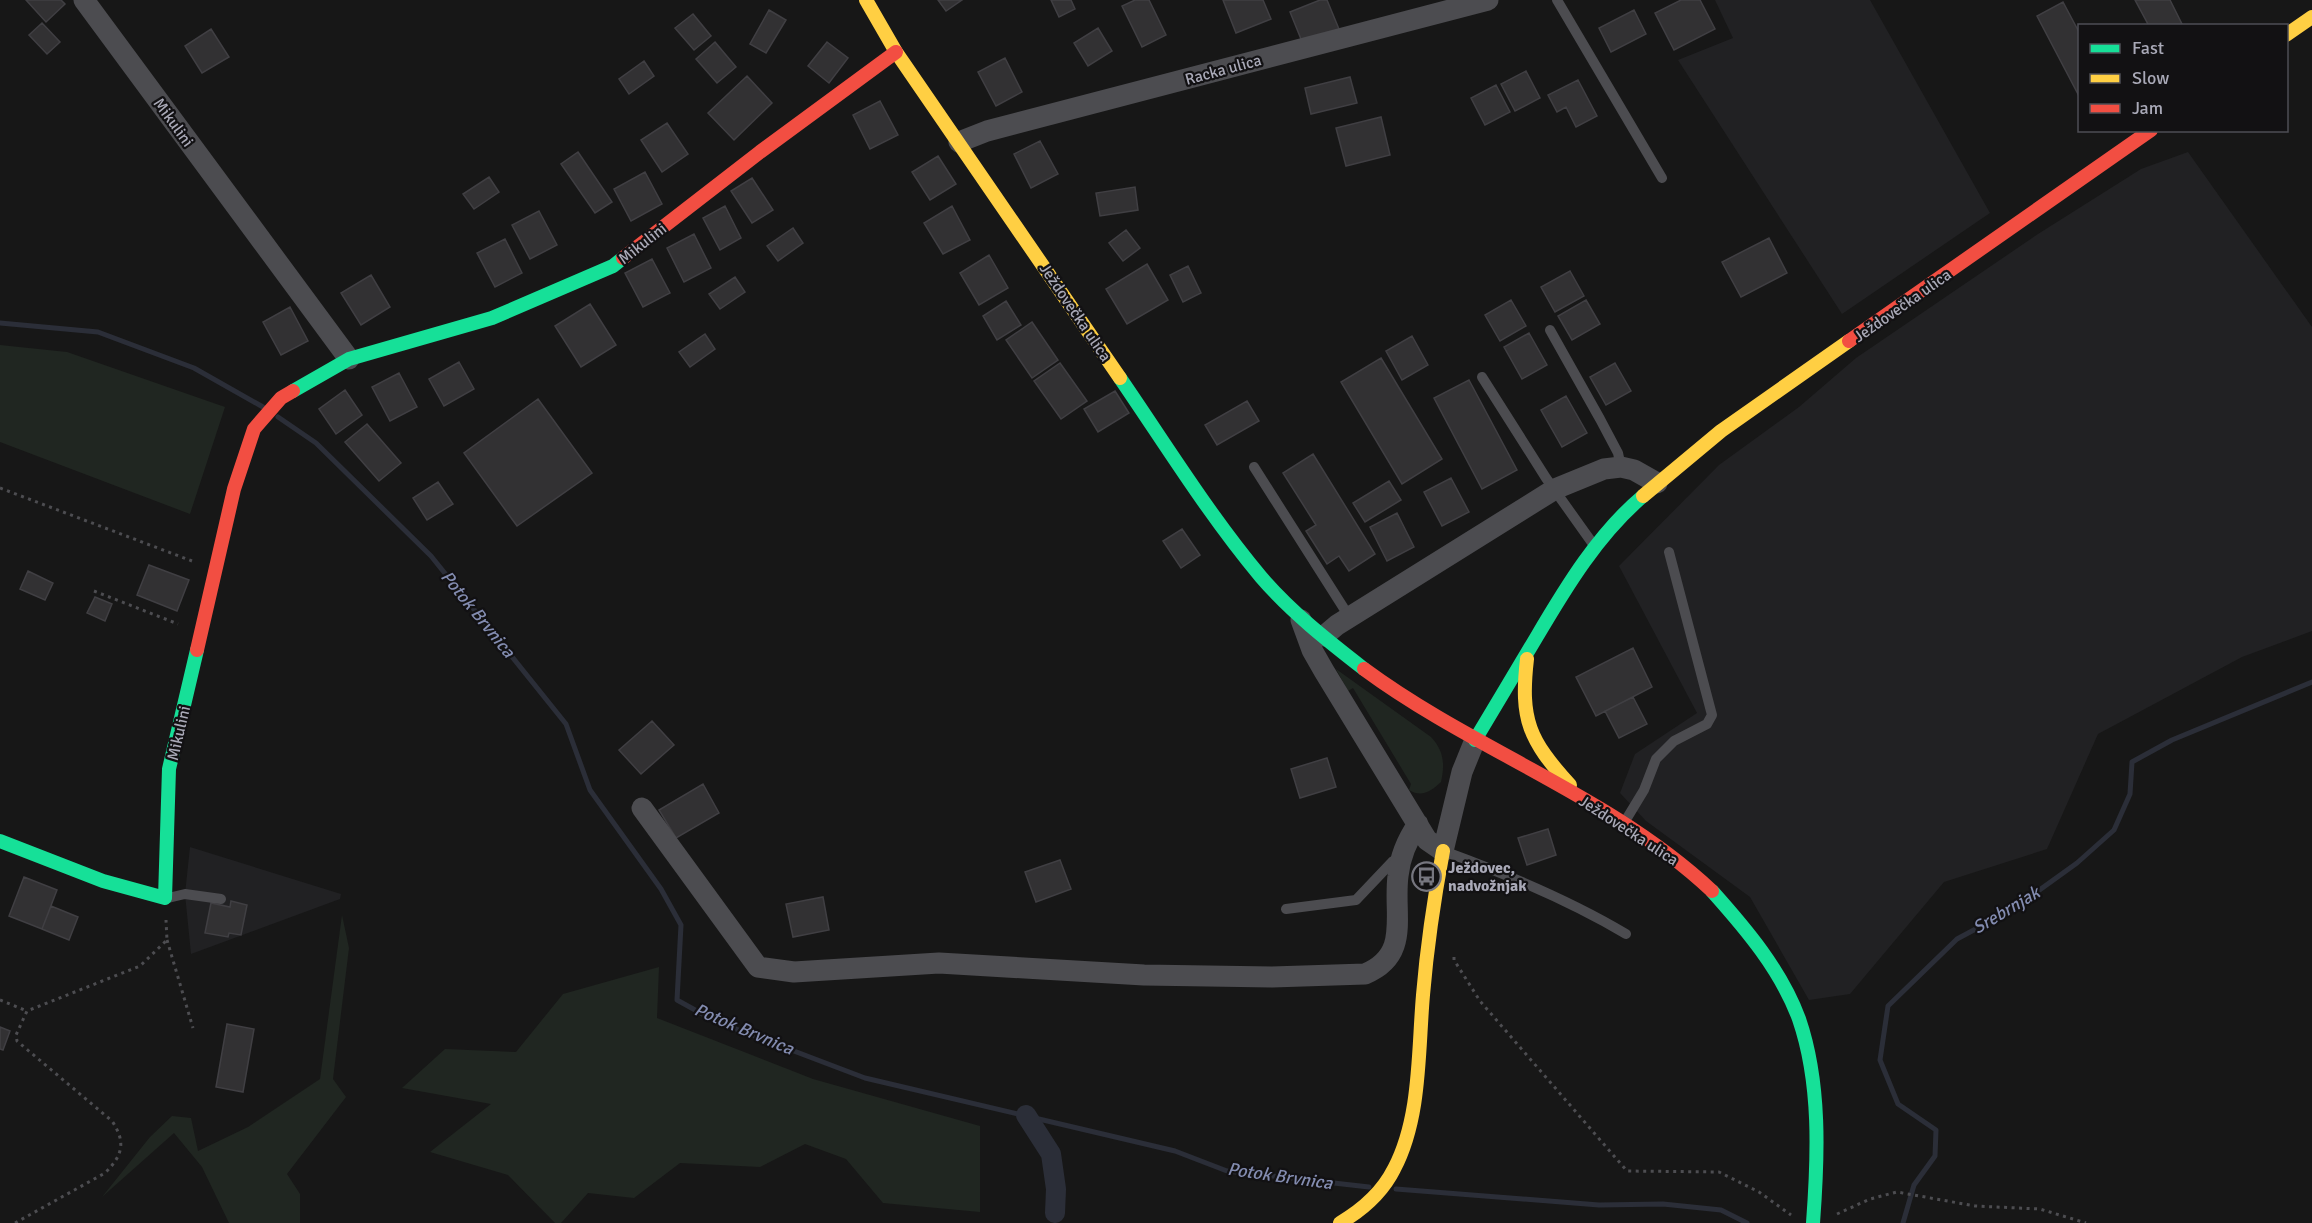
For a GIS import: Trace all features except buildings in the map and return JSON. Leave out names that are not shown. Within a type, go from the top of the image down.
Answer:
[{"type":"main road","name":"Ježdovečka ulica","points":[[867,0],[896,52],[1228,534],[1262,577],[1324,636],[1404,697],[1475,740],[1624,823],[1660,846],[1723,899],[1769,960],[1787,993],[1803,1033],[1815,1112],[1816,1188],[1813,1223]]},
{"type":"main road","points":[[2288,34],[2312,17]]},
{"type":"main road","name":"Mikulini","points":[[165,898],[170,769],[234,489],[254,429],[281,398],[349,359],[492,318],[613,266],[760,152],[896,52]]},
{"type":"main road","name":"Ježdovečka ulica","points":[[1475,740],[1559,600],[1595,547],[1628,509],[1721,431],[2148,132]]},
{"type":"main road","points":[[1529,650],[1524,714],[1529,732],[1559,773],[1588,802]]},
{"type":"main road","points":[[0,841],[103,881],[165,898]]},
{"type":"main road","points":[[1340,1223],[1376,1196],[1398,1164],[1407,1139],[1413,1108],[1429,930],[1443,851]]},
{"type":"street","name":"Mikulini","points":[[84,0],[349,359]]},
{"type":"street","name":"Racka ulica","points":[[959,142],[987,131],[1488,0]]},
{"type":"street","points":[[1324,636],[1337,625],[1555,489],[1604,469],[1621,467],[1657,483]]},
{"type":"street","name":"Ježdovečka ulica","points":[[1299,614],[1312,650],[1324,671],[1427,840],[1443,851]]},
{"type":"street","points":[[1443,851],[1462,772],[1475,740]]},
{"type":"street","points":[[642,808],[758,967],[794,972],[939,963],[1144,975],[1272,977],[1365,974],[1379,969],[1393,954],[1396,939],[1397,878],[1400,858],[1408,839],[1418,824]]},
{"type":"lane","points":[[1557,0],[1662,178]]},
{"type":"lane","points":[[1550,330],[1618,453],[1621,467]]},
{"type":"lane","points":[[1482,377],[1595,547]]},
{"type":"lane","points":[[1254,466],[1350,618]]},
{"type":"lane","points":[[1624,823],[1644,790],[1656,759],[1674,741],[1707,724],[1712,715],[1670,552]]},
{"type":"lane","points":[[1443,851],[1505,873],[1563,899],[1626,934]]},
{"type":"lane","points":[[1286,909],[1356,900],[1393,861],[1400,858]]},
{"type":"lane","points":[[165,898],[185,894],[221,899]]},
{"type":"path","points":[[0,488],[216,570]]},
{"type":"path","points":[[94,591],[202,633]]},
{"type":"path","points":[[165,898],[167,940],[193,1028]]},
{"type":"path","points":[[15,1223],[105,1173],[115,1163],[121,1147],[121,1134],[112,1121],[17,1041],[16,1035],[27,1011],[140,966],[167,940]]},
{"type":"path","points":[[1454,951],[1454,960],[1480,1001],[1627,1171],[1719,1172],[1759,1192],[1794,1217]]},
{"type":"path","points":[[0,1000],[27,1011]]},
{"type":"path","points":[[1828,1219],[1870,1199],[1897,1192],[1975,1206],[2040,1209],[2086,1223]]},
{"type":"shaded area","points":[[1715,0],[1870,0],[1990,213],[1842,314],[1678,60],[1733,38]]},
{"type":"shaded area","points":[[2188,152],[2312,327],[2312,631],[2242,657],[2098,734],[2047,849],[1944,882],[1850,994],[1809,1000],[1750,897],[1646,821],[1620,793],[1635,754],[1697,713],[1619,566],[1719,465],[1799,407],[1856,358],[2038,234],[2141,169]]},
{"type":"shaded area","points":[[0,345],[67,352],[225,407],[190,514],[0,442]]},
{"type":"shaded area","points":[[1336,669],[1431,737],[1439,747],[1442,758],[1441,782],[1430,791],[1422,793],[1409,790],[1411,784],[1353,688],[1348,691]]},
{"type":"shaded area","points":[[190,847],[341,894],[340,899],[191,954],[185,894]]},
{"type":"shaded area","points":[[342,915],[349,948],[333,1079],[346,1097],[287,1174],[300,1194],[300,1223],[229,1223],[202,1167],[174,1133],[102,1197],[150,1137],[172,1116],[191,1118],[198,1151],[248,1127],[320,1079]]},
{"type":"shaded area","points":[[659,967],[657,1018],[813,1079],[980,1126],[980,1212],[883,1203],[846,1159],[805,1144],[760,1167],[680,1163],[634,1198],[588,1193],[561,1223],[555,1223],[508,1175],[430,1152],[491,1104],[402,1088],[445,1049],[516,1052],[563,994]]},
{"type":"waterway","name":"Potok Brvnica","points":[[0,323],[98,332],[194,368],[263,407]]},
{"type":"waterway","name":"Potok Brvnica","points":[[278,417],[316,443],[431,556],[566,724],[590,790],[661,889],[681,925],[677,1000],[715,1021],[865,1078],[1175,1151],[1227,1171],[1369,1187]]},
{"type":"waterway","name":"Srebrnjak","points":[[1903,1223],[1914,1185],[1935,1156],[1936,1130],[1898,1104],[1880,1060],[1888,1006],[1957,939],[2013,909],[2077,863],[2114,830],[2130,794],[2132,762],[2172,740],[2312,682]]},
{"type":"waterway","points":[[1026,1115],[1051,1154],[1056,1189],[1055,1213]]},
{"type":"waterway","name":"Potok Brvnica","points":[[1396,1189],[1599,1205],[1663,1204],[1721,1210],[1747,1223]]},
{"type":"traffic: fast","points":[[293,391],[349,359],[492,318],[613,266],[623,258]]},
{"type":"traffic: fast","points":[[1120,378],[1206,504],[1261,577],[1297,614],[1364,669]]},
{"type":"traffic: fast","points":[[1475,740],[1584,562],[1612,527],[1643,496]]},
{"type":"traffic: fast","points":[[0,841],[103,881],[165,898],[169,769],[197,650]]},
{"type":"traffic: fast","points":[[1712,891],[1750,935],[1773,967],[1799,1019],[1811,1069],[1816,1120],[1813,1223]]},
{"type":"traffic: slow","points":[[866,0],[896,52],[1120,378]]},
{"type":"traffic: slow","points":[[2288,34],[2312,17]]},
{"type":"traffic: slow","points":[[1643,496],[1721,431],[1849,341]]},
{"type":"traffic: slow","points":[[1527,659],[1525,698],[1530,728],[1545,755],[1570,785]]},
{"type":"traffic: slow","points":[[1340,1223],[1364,1207],[1384,1186],[1403,1149],[1409,1128],[1417,1084],[1429,941],[1443,851]]},
{"type":"traffic: jam","points":[[623,258],[760,152],[896,52]]},
{"type":"traffic: jam","points":[[1849,341],[2148,132]]},
{"type":"traffic: jam","points":[[197,650],[234,489],[254,429],[281,398],[293,391]]},
{"type":"traffic: jam","points":[[1364,669],[1451,725],[1631,828],[1673,858],[1712,891]]},
{"type":"place","name":"Ježdovec, nadvožnjak","points":[[1427,876]]}]
